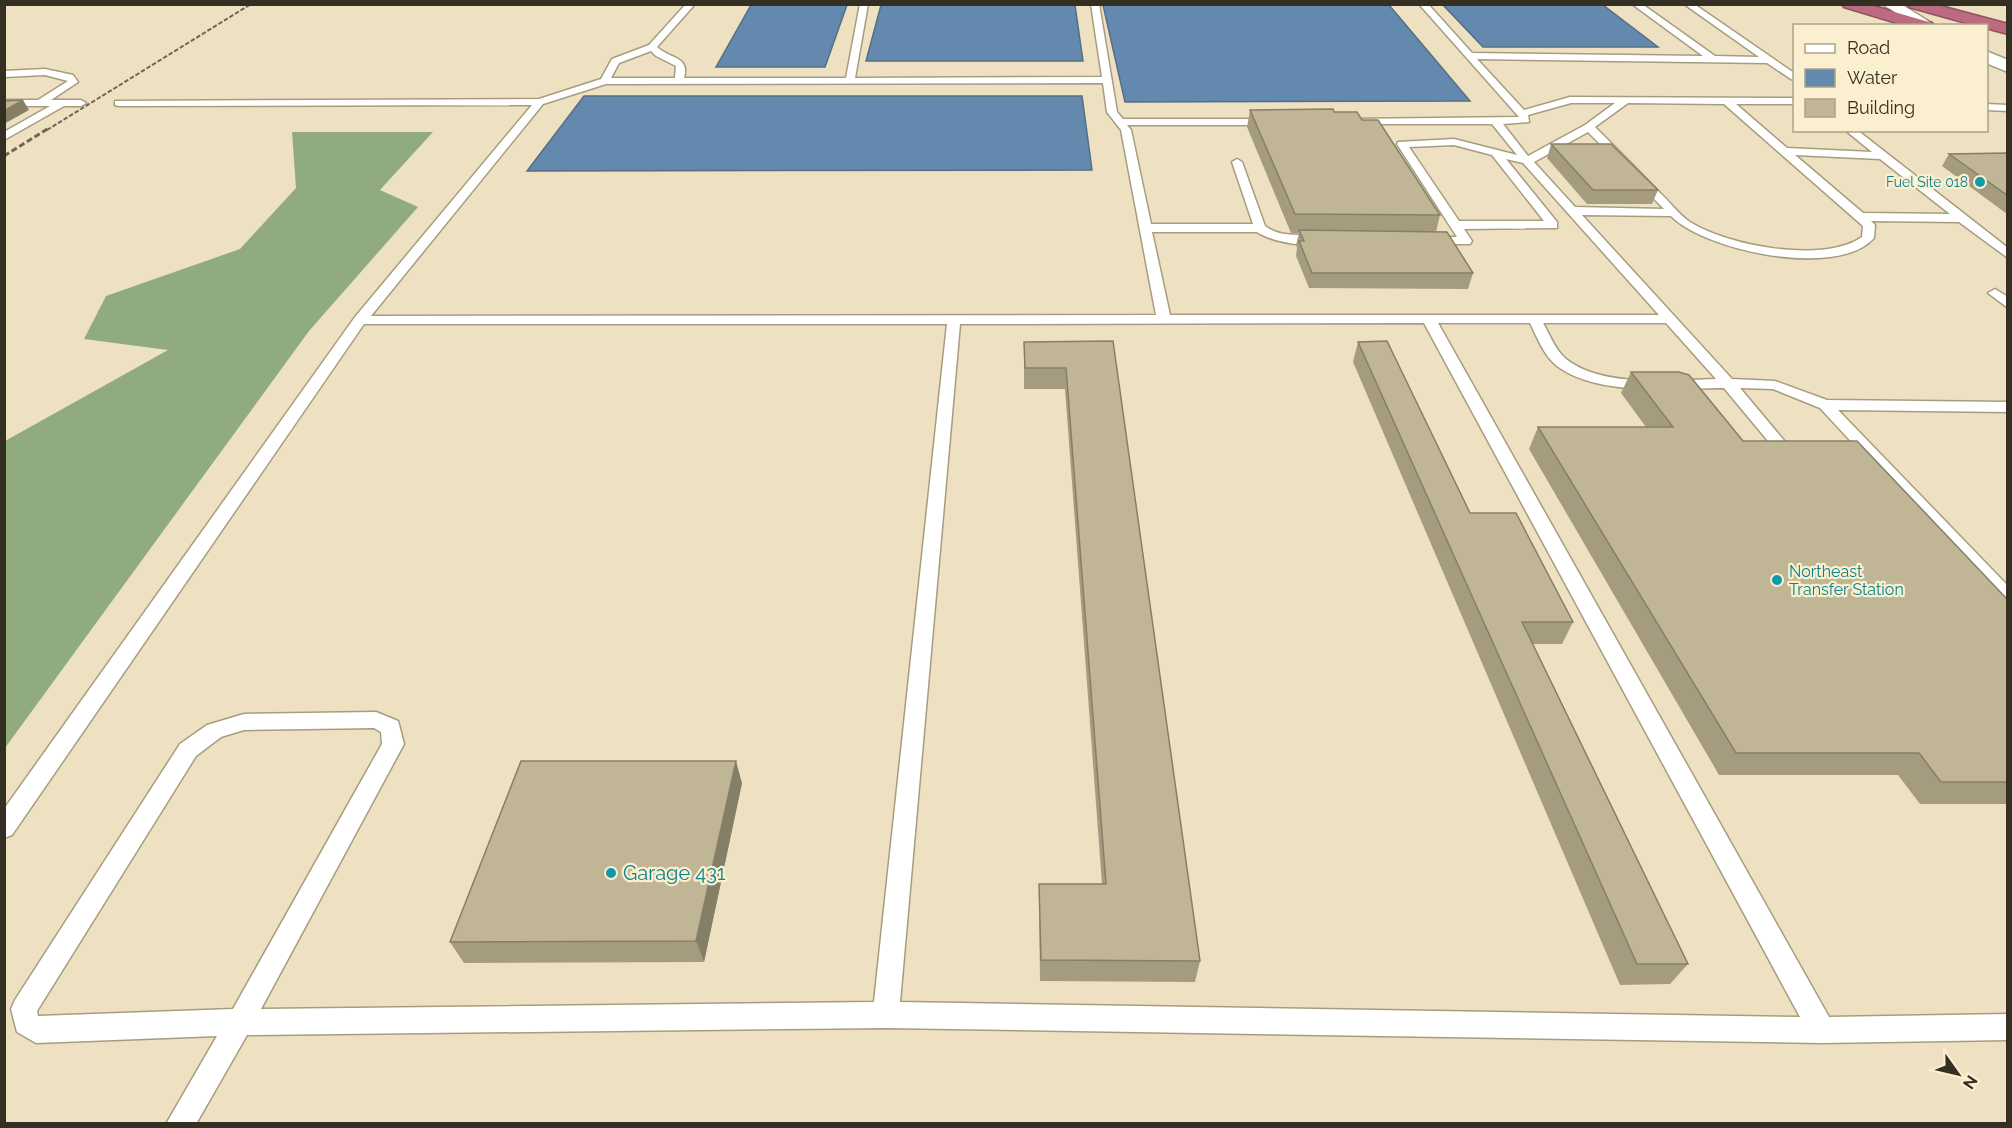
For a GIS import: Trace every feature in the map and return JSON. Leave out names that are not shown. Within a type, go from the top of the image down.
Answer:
[{"type":"highway","points":[[1849,4],[1886,9],[1922,24]]},
{"type":"highway","points":[[1921,6],[2007,29]]},
{"type":"highway","points":[[1988,47],[2007,48]]},
{"type":"main road","points":[[1988,48],[2007,67]]},
{"type":"lane","points":[[605,81],[615,61],[652,47],[691,4]]},
{"type":"lane","points":[[850,79],[864,4]]},
{"type":"lane","points":[[1095,4],[1112,112],[1126,130],[1164,319]]},
{"type":"lane","points":[[1343,121],[1525,120],[1423,4]]},
{"type":"lane","points":[[1636,4],[1713,59]]},
{"type":"lane","points":[[1688,4],[1793,77]]},
{"type":"lane","points":[[652,47],[660,54],[680,64],[682,69],[679,81]]},
{"type":"lane","points":[[1470,56],[1768,60]]},
{"type":"lane","points":[[4,74],[45,72],[70,77],[73,82],[40,103]]},
{"type":"lane","points":[[118,103],[540,102],[605,81],[1107,80]]},
{"type":"lane","points":[[1522,114],[1570,100],[1793,101]]},
{"type":"lane","points":[[1420,241],[1466,241],[1402,144],[1454,142],[1527,161],[1589,127],[1626,100]]},
{"type":"lane","points":[[1589,127],[1685,224],[1716,238],[1753,248],[1792,254],[1827,254],[1854,248],[1868,238],[1869,225],[1727,101]]},
{"type":"lane","points":[[4,828],[360,320],[540,102]]},
{"type":"lane","points":[[4,103],[81,103]]},
{"type":"lane","points":[[4,137],[61,103]]},
{"type":"lane","points":[[1988,107],[2007,108]]},
{"type":"lane","points":[[1495,121],[1527,161],[1728,383],[1785,450]]},
{"type":"lane","points":[[1120,122],[1284,122]]},
{"type":"lane","points":[[1852,132],[2007,254]]},
{"type":"lane","points":[[1785,151],[1882,156]]},
{"type":"lane","points":[[1456,225],[1553,225],[1497,155]]},
{"type":"lane","points":[[1237,162],[1260,228],[1269,235],[1282,239],[1328,240]]},
{"type":"lane","points":[[1574,211],[1674,213]]},
{"type":"lane","points":[[1860,217],[1961,218]]},
{"type":"lane","points":[[1146,228],[1260,228]]},
{"type":"lane","points":[[1995,293],[2007,303]]},
{"type":"lane","points":[[886,1015],[954,319]]},
{"type":"lane","points":[[1429,319],[1822,1029]]},
{"type":"lane","points":[[1534,319],[1560,360],[1574,370],[1614,382],[1775,385],[1826,405],[2007,406]]},
{"type":"lane","points":[[360,320],[1670,319]]},
{"type":"lane","points":[[1826,405],[2007,598]]},
{"type":"lane","points":[[180,1124],[240,1022],[393,744],[391,727],[376,720],[244,722],[214,731],[188,750],[24,1009],[26,1023],[36,1030],[240,1022],[886,1015],[1822,1029],[2007,1027]]},
{"type":"green space","points":[[292,132],[433,132],[380,190],[418,207],[309,331],[5,748],[5,441],[168,350],[84,339],[106,296],[240,249],[296,188]]},
{"type":"water","points":[[751,5],[847,5],[825,67],[716,67]]},
{"type":"water","points":[[881,5],[1075,5],[1083,61],[866,61]]},
{"type":"water","points":[[1103,5],[1389,5],[1470,101],[1125,102]]},
{"type":"water","points":[[1443,5],[1603,5],[1658,47],[1483,47]]},
{"type":"water","points":[[584,96],[1082,96],[1092,170],[527,171]]},
{"type":"building","points":[[23,100],[4,111],[4,101]]},
{"type":"building","points":[[1333,109],[1334,112],[1357,112],[1362,120],[1378,120],[1440,215],[1295,214],[1250,110]]},
{"type":"building","points":[[1551,144],[1611,144],[1658,190],[1593,190]]},
{"type":"building","points":[[2007,153],[2007,195],[1949,154]]},
{"type":"building","points":[[1299,230],[1447,232],[1473,273],[1312,273],[1299,241],[1304,241]]},
{"type":"building","points":[[1113,341],[1200,961],[1041,960],[1039,884],[1106,884],[1066,368],[1025,368],[1024,342]]},
{"type":"building","points":[[1387,341],[1470,513],[1516,513],[1573,622],[1522,622],[1688,964],[1637,964],[1358,342]]},
{"type":"building","name":"Northeast Transfer Station","points":[[1631,372],[1679,372],[1689,375],[1743,441],[1857,441],[2007,599],[2007,782],[1941,782],[1919,753],[1736,753],[1538,427],[1673,427]]},
{"type":"building","name":"Garage 431","points":[[521,761],[736,761],[696,941],[450,942]]},
{"type":"railway","points":[[47,130],[251,4]]},
{"type":"railway","points":[[4,156],[49,128]]},
{"type":"place","name":"Fuel Site 018","points":[[1980,182]]},
{"type":"place","name":"Northeast Transfer Station","points":[[1777,580]]},
{"type":"place","name":"Garage 431","points":[[611,873]]}]
